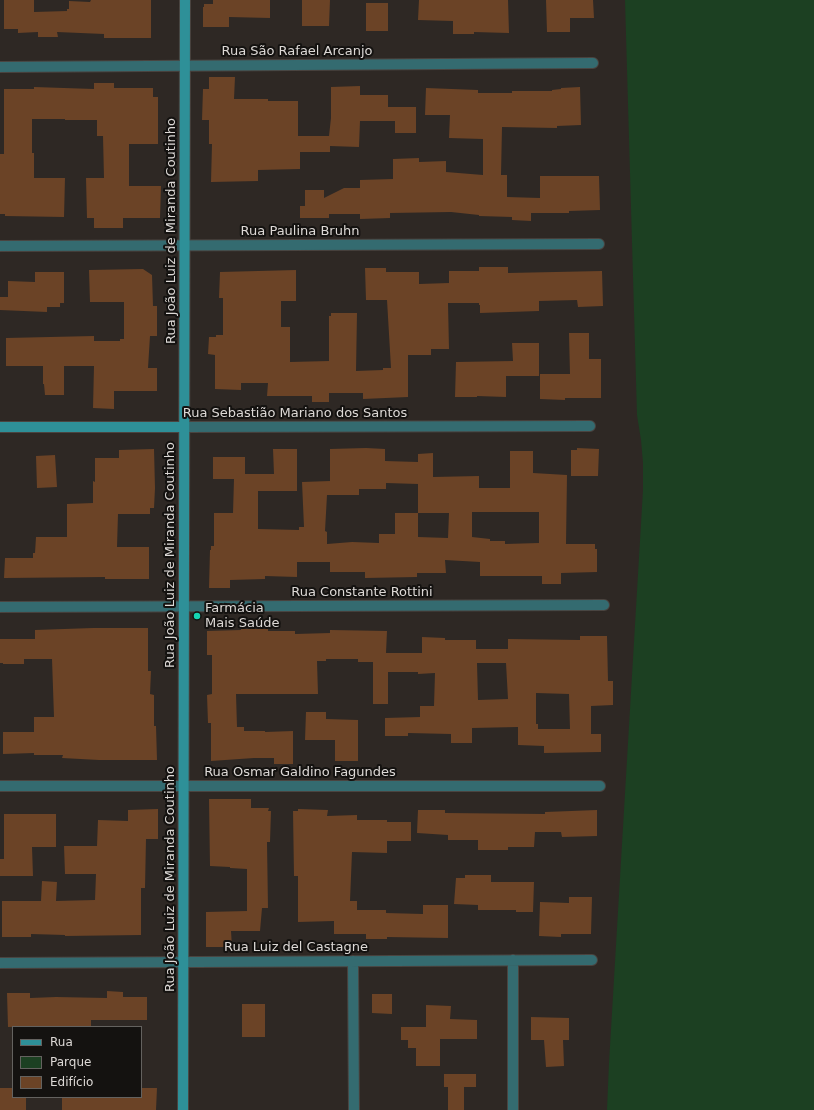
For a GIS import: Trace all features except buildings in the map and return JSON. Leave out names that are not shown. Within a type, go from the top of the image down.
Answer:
[{"type":"street","name":"Rua João Luiz de Miranda Coutinho","points":[[183,1110],[185,0]]},
{"type":"street","name":"Rua São Rafael Arcanjo","points":[[0,67],[593,63]]},
{"type":"street","name":"Rua Paulina Bruhn","points":[[0,246],[599,244]]},
{"type":"street","name":"Rua Sebastião Mariano dos Santos","points":[[0,427],[590,426]]},
{"type":"street","name":"Rua Constante Rottini","points":[[0,607],[604,605]]},
{"type":"street","name":"Rua Osmar Galdino Fagundes","points":[[0,786],[600,786]]},
{"type":"street","points":[[513,960],[513,1110]]},
{"type":"street","name":"Rua Luiz del Castagne","points":[[0,963],[592,960]]},
{"type":"street","points":[[353,961],[354,1110]]},
{"type":"green space","points":[[625,0],[814,0],[814,1110],[607,1110],[643,490],[643,463],[637,415]]},
{"type":"place","name":"Farmácia Mais Saúde","points":[[197,616]]}]
